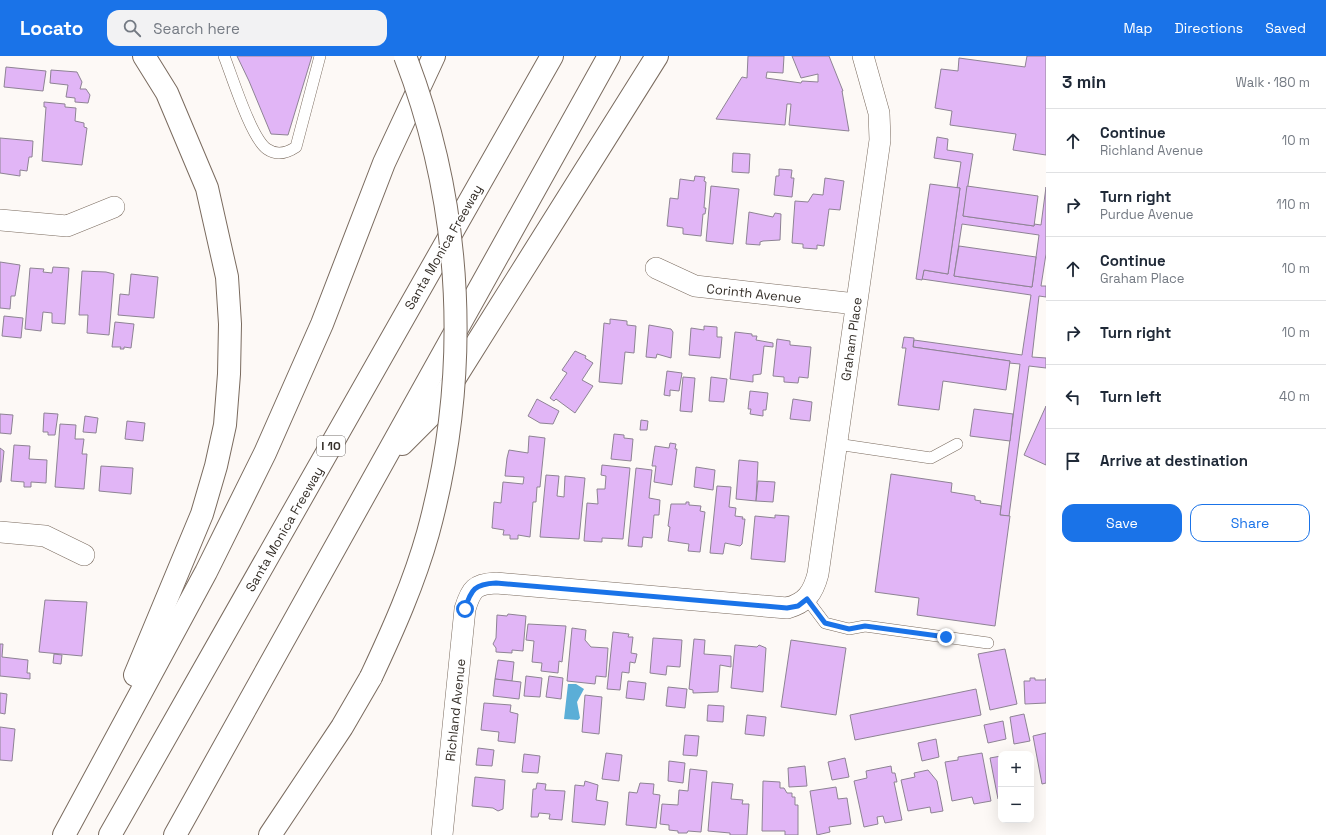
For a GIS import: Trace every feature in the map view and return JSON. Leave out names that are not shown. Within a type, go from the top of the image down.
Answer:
[{"type":"highway","points":[[82,800],[183,564],[202,514],[216,466],[224,425],[230,374],[230,324],[227,277],[207,188],[167,93],[144,56]]},
{"type":"highway","points":[[270,835],[342,727],[371,677],[392,632],[428,534],[439,487],[454,388],[456,342],[455,296],[446,214],[437,159],[424,113],[405,56]]},
{"type":"highway","points":[[64,835],[206,572],[265,453],[322,324],[384,163],[434,56]]},
{"type":"highway","name":"Santa Monica Freeway","points":[[110,835],[552,56]]},
{"type":"highway","points":[[175,835],[609,56]]},
{"type":"highway","points":[[384,462],[433,413],[656,56]]},
{"type":"street","name":"Graham Place","points":[[807,599],[814,588],[818,574],[880,140],[879,113],[862,56]]},
{"type":"street","points":[[0,220],[67,226],[114,208]]},
{"type":"street","name":"Corinth Avenue","points":[[656,268],[695,286],[856,304]]},
{"type":"street","points":[[0,532],[45,536],[84,555]]},
{"type":"street","name":"Richland Avenue","points":[[442,835],[465,609],[469,596],[475,588],[485,584],[496,583],[787,608],[798,606],[807,599]]},
{"type":"lane","points":[[224,56],[256,136],[268,150],[276,153],[285,153],[296,147],[320,56]]},
{"type":"lane","points":[[837,444],[931,458],[957,444]]},
{"type":"lane","points":[[807,599],[825,623],[849,629],[865,626],[988,643]]},
{"type":"water","points":[[568,684],[576,684],[584,689],[577,702],[580,718],[578,720],[564,719]]},
{"type":"building","points":[[237,56],[312,56],[288,135],[271,134]]},
{"type":"building","points":[[748,56],[784,56],[783,73],[767,72],[766,78],[801,83],[802,81],[818,82],[818,74],[801,78],[792,56],[829,56],[843,91],[849,131],[789,125],[791,104],[787,104],[785,125],[716,119],[742,77],[747,78]]},
{"type":"building","points":[[1027,56],[1046,56],[1046,155],[1013,150],[1016,134],[950,125],[952,111],[935,108],[941,69],[958,71],[959,58],[1025,67]]},
{"type":"building","points":[[6,67],[46,71],[43,91],[4,87]]},
{"type":"building","points":[[51,70],[77,72],[82,82],[80,89],[86,89],[90,95],[88,103],[75,102],[75,98],[66,97],[68,85],[50,83]]},
{"type":"building","points":[[44,102],[65,104],[65,107],[76,108],[75,121],[84,123],[84,127],[87,128],[82,165],[42,161],[46,107],[44,107]]},
{"type":"building","points":[[937,137],[948,139],[947,150],[973,154],[963,216],[1034,226],[1034,224],[1041,225],[1046,187],[1046,254],[1041,286],[1046,286],[1046,297],[1039,296],[1032,357],[1046,358],[1046,368],[1029,366],[1009,516],[1000,515],[1020,364],[1009,363],[1010,361],[913,347],[914,340],[1022,355],[1031,295],[922,279],[924,270],[948,274],[960,188],[957,188],[961,162],[934,158]],"holes":[[[962,224],[1039,235],[1032,287],[954,276]]]},
{"type":"building","points":[[0,138],[33,141],[32,157],[29,157],[27,171],[20,170],[20,176],[0,173]]},
{"type":"building","points":[[733,153],[750,154],[749,173],[732,172]]},
{"type":"building","points":[[779,169],[792,170],[791,178],[794,178],[792,197],[774,195],[776,176],[779,176]]},
{"type":"building","points":[[695,176],[705,177],[704,181],[706,182],[704,208],[706,208],[705,214],[703,214],[701,236],[683,234],[683,228],[667,226],[670,198],[678,199],[680,179],[694,181]]},
{"type":"building","points":[[825,178],[844,181],[840,210],[829,209],[824,246],[817,245],[817,249],[803,248],[803,244],[792,243],[795,201],[808,202],[813,194],[823,195]]},
{"type":"building","points":[[930,184],[960,188],[948,274],[924,270],[922,280],[916,279]]},
{"type":"building","points":[[711,186],[739,189],[733,244],[706,241]]},
{"type":"building","points":[[967,186],[1038,196],[1034,226],[963,216]]},
{"type":"building","points":[[749,212],[773,217],[775,213],[781,214],[780,240],[763,241],[760,242],[760,245],[746,244]]},
{"type":"building","points":[[959,246],[1036,257],[1032,287],[954,276]]},
{"type":"building","points":[[0,262],[20,265],[15,296],[11,296],[10,309],[0,308]]},
{"type":"building","points":[[53,267],[69,268],[65,324],[52,323],[52,313],[43,312],[41,331],[25,329],[30,268],[44,269],[43,272],[52,273]]},
{"type":"building","points":[[82,271],[106,272],[114,274],[109,335],[87,333],[88,315],[79,315]]},
{"type":"building","points":[[131,274],[158,277],[154,318],[118,315],[120,294],[129,295]]},
{"type":"building","points":[[4,316],[23,318],[21,338],[2,336]]},
{"type":"building","points":[[610,319],[627,321],[627,325],[636,326],[634,353],[625,352],[622,384],[599,382],[604,323],[610,324]]},
{"type":"building","points":[[115,322],[134,324],[131,348],[124,347],[124,349],[120,349],[121,347],[112,347]]},
{"type":"building","points":[[649,325],[671,329],[673,332],[671,358],[657,354],[656,358],[646,357]]},
{"type":"building","points":[[704,326],[717,327],[717,337],[722,337],[720,358],[689,355],[691,328],[704,330]]},
{"type":"building","points":[[735,332],[752,334],[752,336],[757,336],[756,340],[773,343],[773,347],[764,346],[761,374],[753,375],[753,382],[730,379]]},
{"type":"building","points":[[904,337],[914,338],[913,347],[1010,361],[1006,390],[943,381],[939,410],[898,405],[906,348],[902,348]]},
{"type":"building","points":[[777,339],[790,341],[790,345],[811,347],[808,378],[799,377],[798,383],[784,382],[784,377],[773,376]]},
{"type":"building","points":[[575,351],[586,356],[585,358],[593,363],[582,380],[593,386],[575,413],[556,399],[554,401],[550,398],[567,373],[562,370]]},
{"type":"building","points":[[667,371],[682,373],[679,391],[670,390],[670,396],[664,395]]},
{"type":"building","points":[[683,377],[695,378],[692,412],[680,411]]},
{"type":"building","points":[[711,377],[727,379],[724,402],[709,401]]},
{"type":"building","points":[[750,391],[768,393],[766,410],[763,410],[763,416],[750,414],[751,409],[748,409]]},
{"type":"building","points":[[537,399],[559,411],[553,424],[540,423],[528,416]]},
{"type":"building","points":[[793,399],[812,402],[810,421],[790,419]]},
{"type":"building","points":[[1046,406],[1046,465],[1024,455]]},
{"type":"building","points":[[974,409],[1013,414],[1010,441],[970,436]]},
{"type":"building","points":[[44,413],[58,414],[55,435],[48,435],[48,432],[43,432]]},
{"type":"building","points":[[0,414],[13,415],[11,434],[0,433]]},
{"type":"building","points":[[85,416],[98,418],[96,433],[83,432]]},
{"type":"building","points":[[641,420],[648,421],[647,430],[640,430]]},
{"type":"building","points":[[127,421],[145,423],[143,441],[125,439]]},
{"type":"building","points":[[60,424],[76,425],[75,439],[84,439],[82,454],[87,454],[84,489],[55,487]]},
{"type":"building","points":[[614,434],[624,435],[624,438],[633,439],[631,461],[611,459]]},
{"type":"building","points":[[529,436],[545,438],[540,487],[537,487],[536,502],[533,502],[530,537],[518,535],[518,539],[510,539],[510,535],[503,535],[504,530],[492,528],[494,502],[501,503],[503,482],[523,484],[524,477],[505,476],[507,458],[509,450],[528,453]]},
{"type":"building","points":[[670,443],[676,444],[675,449],[677,449],[672,485],[654,482],[656,466],[652,466],[655,446],[669,448]]},
{"type":"building","points":[[14,445],[30,446],[29,459],[47,460],[46,483],[31,482],[31,487],[24,487],[24,482],[11,481]]},
{"type":"building","points":[[0,448],[4,451],[1,482],[0,482]]},
{"type":"building","points":[[739,460],[758,462],[756,501],[736,499]]},
{"type":"building","points":[[602,465],[630,468],[623,539],[602,538],[602,542],[584,541],[587,503],[598,504],[597,489],[605,489],[606,476],[601,475]]},
{"type":"building","points":[[101,466],[133,468],[131,494],[99,491]]},
{"type":"building","points":[[696,467],[715,470],[713,490],[694,487]]},
{"type":"building","points":[[636,468],[652,470],[649,498],[660,500],[659,515],[654,515],[652,538],[643,537],[642,547],[628,546]]},
{"type":"building","points":[[891,474],[952,483],[951,492],[975,496],[975,500],[981,501],[980,503],[1001,506],[1000,515],[1010,516],[995,626],[917,615],[919,598],[875,592]]},
{"type":"building","points":[[546,475],[559,476],[557,496],[564,497],[565,476],[585,478],[579,539],[540,537]]},
{"type":"building","points":[[758,481],[775,482],[773,502],[756,501]]},
{"type":"building","points":[[717,486],[731,487],[729,507],[736,508],[735,516],[743,517],[742,519],[745,519],[742,544],[740,546],[725,543],[723,554],[710,553]]},
{"type":"building","points":[[686,502],[689,502],[689,505],[701,506],[700,511],[705,512],[700,552],[688,551],[689,544],[668,541],[670,527],[668,526],[671,504],[686,504]]},
{"type":"building","points":[[775,515],[789,516],[785,562],[751,559],[755,516],[775,518]]},
{"type":"building","points":[[45,600],[87,602],[82,656],[39,652]]},
{"type":"building","points":[[508,614],[526,616],[523,651],[512,650],[512,653],[496,652],[496,648],[493,644],[496,638],[497,615],[507,616]]},
{"type":"building","points":[[528,624],[566,626],[562,662],[559,661],[558,673],[541,671],[542,663],[532,662],[534,641],[526,640]]},
{"type":"building","points":[[572,628],[586,630],[585,640],[591,647],[608,648],[606,677],[596,676],[595,684],[567,681]]},
{"type":"building","points":[[613,632],[629,634],[628,637],[633,637],[631,653],[637,654],[635,663],[630,662],[629,673],[622,672],[620,690],[607,689]]},
{"type":"building","points":[[653,638],[682,640],[680,667],[667,666],[666,675],[650,673]]},
{"type":"building","points":[[694,639],[705,640],[704,654],[731,656],[731,667],[720,665],[718,692],[693,693],[693,690],[689,689]]},
{"type":"building","points":[[791,640],[846,648],[836,715],[781,707]]},
{"type":"building","points":[[0,644],[3,644],[2,657],[28,660],[27,673],[30,673],[30,679],[0,676]]},
{"type":"building","points":[[735,645],[757,647],[759,645],[766,648],[763,692],[731,688]]},
{"type":"building","points":[[1005,649],[1017,704],[990,710],[978,654]]},
{"type":"building","points":[[54,654],[62,655],[61,664],[53,663]]},
{"type":"building","points":[[498,660],[514,662],[512,681],[495,679]]},
{"type":"building","points":[[526,676],[542,678],[540,697],[524,696]]},
{"type":"building","points":[[549,676],[563,678],[561,699],[546,697]]},
{"type":"building","points":[[1030,678],[1035,678],[1035,680],[1046,680],[1046,703],[1025,704],[1024,681],[1030,681]]},
{"type":"building","points":[[495,679],[521,682],[519,699],[493,696]]},
{"type":"building","points":[[628,681],[646,683],[644,700],[626,698]]},
{"type":"building","points":[[668,687],[687,689],[685,708],[666,706]]},
{"type":"building","points":[[976,689],[981,715],[855,740],[850,715]]},
{"type":"building","points":[[0,693],[7,694],[5,714],[0,713]]},
{"type":"building","points":[[585,695],[602,697],[599,734],[582,732]]},
{"type":"building","points":[[484,703],[511,705],[510,712],[518,714],[515,743],[498,741],[499,732],[481,730]]},
{"type":"building","points":[[708,705],[724,706],[723,722],[707,721]]},
{"type":"building","points":[[1024,714],[1030,741],[1014,744],[1010,717]]},
{"type":"building","points":[[747,715],[766,717],[764,736],[745,734]]},
{"type":"building","points":[[1003,721],[1006,739],[988,743],[984,725]]},
{"type":"building","points":[[0,727],[15,729],[12,761],[0,760]]},
{"type":"building","points":[[1046,733],[1046,783],[1042,784],[1033,736]]},
{"type":"building","points":[[685,735],[699,736],[697,756],[683,755]]},
{"type":"building","points":[[936,739],[939,757],[922,761],[918,743]]},
{"type":"building","points":[[478,748],[494,750],[492,766],[476,765]]},
{"type":"building","points":[[606,753],[622,755],[619,781],[602,779]]},
{"type":"building","points":[[982,753],[991,801],[974,804],[972,797],[952,801],[945,762],[958,760],[958,757]]},
{"type":"building","points":[[524,754],[540,756],[538,773],[522,772]]},
{"type":"building","points":[[998,757],[998,799],[990,758]]},
{"type":"building","points":[[845,758],[849,777],[832,780],[828,762]]},
{"type":"building","points":[[669,761],[685,763],[683,783],[668,781]]},
{"type":"building","points":[[805,766],[807,786],[789,787],[788,768]]},
{"type":"building","points":[[891,766],[892,773],[895,773],[897,782],[894,782],[902,820],[885,823],[883,816],[877,817],[878,824],[864,827],[854,781],[867,778],[866,771]]},
{"type":"building","points":[[690,769],[707,771],[701,832],[688,831],[687,833],[678,833],[678,831],[669,830],[669,825],[660,824],[662,804],[678,805],[679,790],[688,791]]},
{"type":"building","points":[[928,770],[937,781],[943,811],[931,813],[930,807],[908,811],[901,780],[915,777],[914,773]]},
{"type":"building","points":[[475,777],[505,780],[503,809],[498,811],[493,808],[472,806]]},
{"type":"building","points":[[585,781],[598,785],[596,800],[608,802],[605,825],[572,822],[575,785],[584,786]]},
{"type":"building","points":[[763,781],[780,782],[780,788],[784,788],[787,793],[792,793],[792,797],[795,797],[795,805],[798,805],[798,835],[785,835],[785,831],[762,831]]},
{"type":"building","points":[[712,782],[733,784],[731,799],[743,800],[742,804],[749,804],[747,835],[730,835],[730,833],[708,831]]},
{"type":"building","points":[[537,783],[546,784],[545,790],[565,791],[562,820],[549,819],[550,814],[539,813],[538,817],[531,817],[533,789],[536,789]]},
{"type":"building","points":[[640,783],[654,784],[653,794],[660,795],[656,828],[626,825],[629,792],[637,793]]},
{"type":"building","points":[[836,787],[838,799],[847,798],[851,824],[829,827],[830,832],[817,835],[810,791]]},
{"type":"route","points":[[465,609],[469,596],[475,588],[485,584],[496,583],[787,608],[798,606],[807,599],[825,623],[849,629],[865,626],[946,637]]}]
